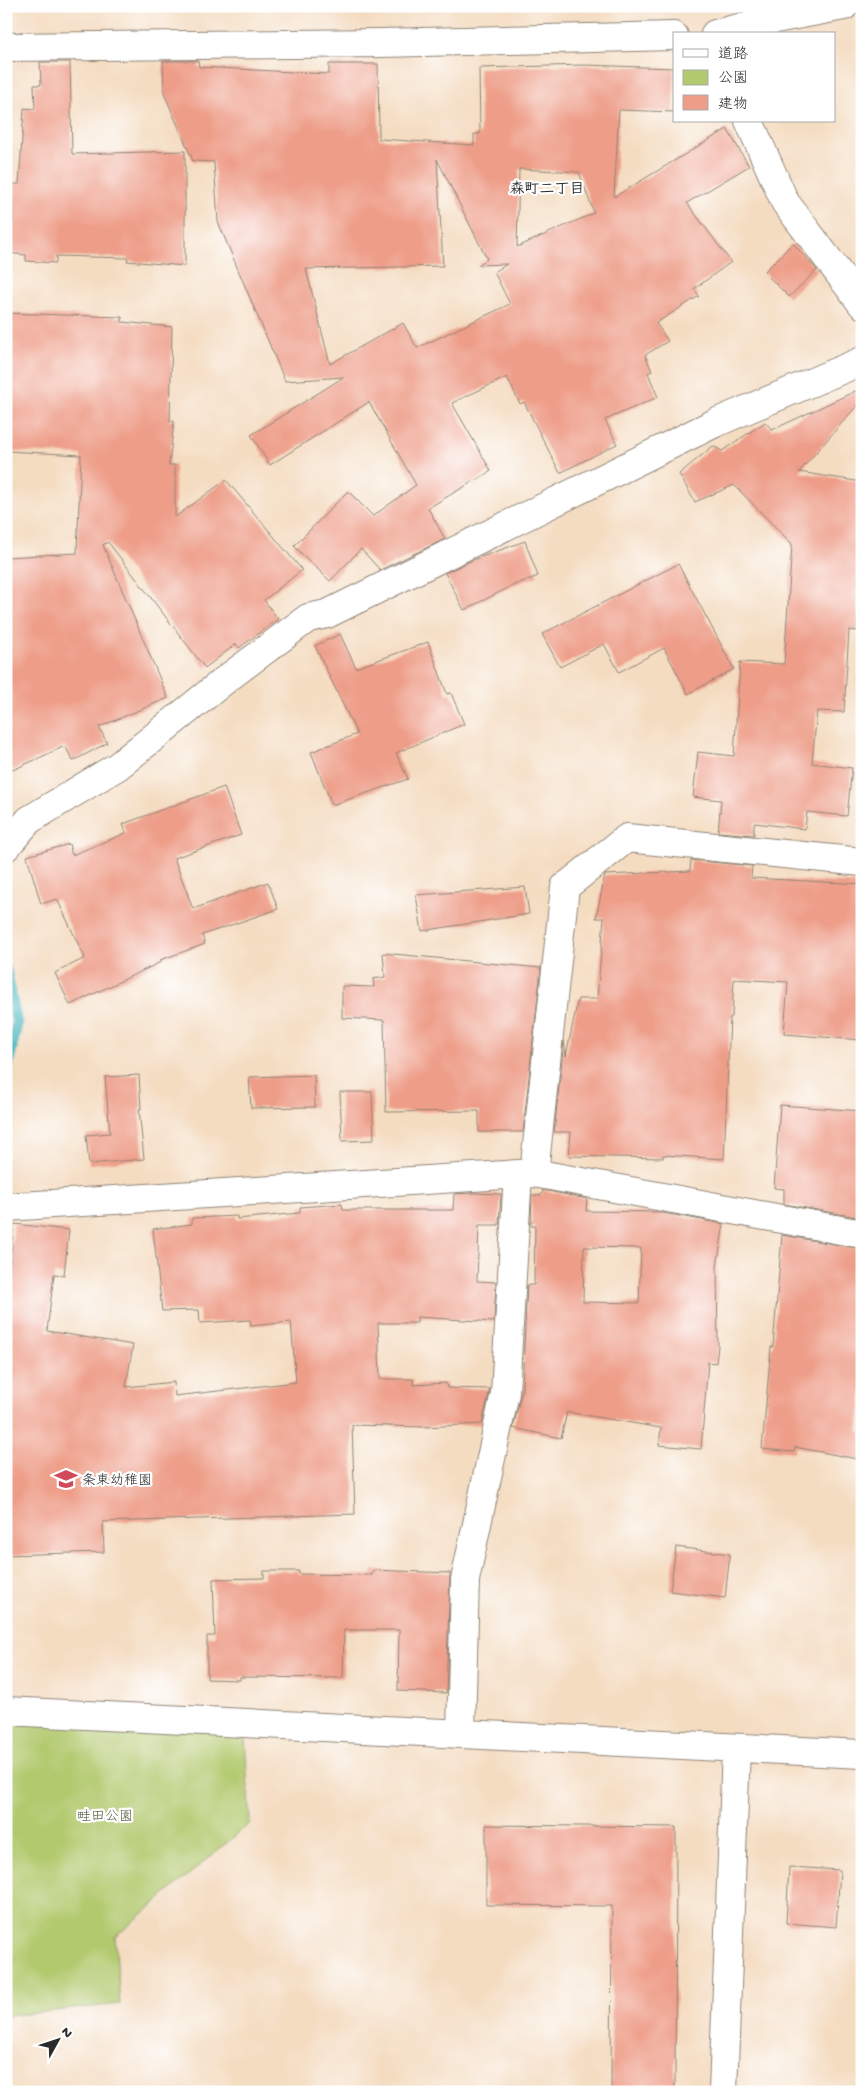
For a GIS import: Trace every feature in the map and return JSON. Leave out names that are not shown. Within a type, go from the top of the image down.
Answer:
[{"type":"street","points":[[723,32],[770,20],[844,6]]},
{"type":"street","points":[[6,47],[382,43],[673,36]]},
{"type":"street","points":[[749,122],[785,202],[862,304]]},
{"type":"street","points":[[6,847],[18,819],[118,766],[225,680],[308,618],[327,614],[715,423],[862,361]]},
{"type":"street","points":[[461,1732],[465,1580],[505,1393],[526,1173],[565,888],[627,838],[862,862]]},
{"type":"street","points":[[6,1207],[526,1173],[862,1234]]},
{"type":"street","points":[[6,1711],[461,1732],[862,1754]]},
{"type":"street","points":[[723,2092],[736,1748]]},
{"type":"green space","name":"畦田公園","points":[[6,1711],[244,1722],[250,1823],[115,1937],[120,2004],[6,2016]]},
{"type":"building","points":[[163,61],[198,61],[199,67],[329,74],[329,64],[378,64],[379,139],[474,145],[474,134],[480,134],[479,68],[584,65],[673,68],[673,112],[619,110],[614,197],[727,129],[749,166],[687,203],[731,262],[694,289],[699,296],[656,323],[668,341],[645,355],[652,371],[648,373],[658,397],[605,420],[617,444],[560,473],[524,402],[520,404],[507,377],[452,403],[491,471],[428,508],[445,539],[380,570],[361,549],[330,581],[294,546],[348,491],[373,516],[416,485],[369,402],[270,465],[251,435],[344,377],[285,381],[218,222],[214,162],[193,161],[164,93]],"holes":[[[437,159],[487,259],[478,265],[507,264],[494,272],[510,304],[417,348],[403,323],[330,364],[306,269],[443,266]],[[519,169],[579,172],[594,213],[517,247]]]},
{"type":"building","points":[[40,62],[70,62],[72,154],[185,151],[185,266],[127,261],[128,258],[56,256],[56,263],[26,261],[26,255],[6,253],[6,223],[13,223],[12,184],[19,184],[24,108],[35,109],[34,85],[41,85]]},
{"type":"building","points":[[793,243],[817,270],[789,297],[764,272]]},
{"type":"building","points":[[6,313],[122,317],[122,322],[172,327],[170,421],[174,421],[169,465],[175,465],[175,517],[226,480],[302,570],[264,600],[278,619],[239,648],[236,644],[205,668],[108,542],[103,545],[168,698],[99,727],[107,743],[73,761],[65,746],[13,770],[6,754],[6,557],[77,553],[81,455],[6,451]]},
{"type":"building","points":[[862,388],[862,400],[799,472],[862,482],[862,577],[859,577],[857,631],[849,630],[844,712],[817,711],[812,763],[852,768],[847,816],[807,812],[805,829],[754,823],[754,835],[718,832],[721,800],[693,797],[698,752],[734,756],[740,662],[784,664],[792,544],[734,485],[695,502],[679,474],[713,446],[722,451],[765,422],[772,430]]},
{"type":"building","points":[[525,541],[538,576],[514,585],[464,610],[445,573],[473,560]]},
{"type":"building","points":[[678,564],[734,669],[688,694],[664,648],[619,672],[604,644],[560,667],[542,634]]},
{"type":"building","points":[[340,634],[356,668],[428,642],[447,694],[451,693],[464,724],[396,753],[408,779],[332,805],[311,752],[357,734],[315,646]]},
{"type":"building","points":[[224,787],[241,835],[174,858],[193,909],[268,882],[278,909],[202,935],[205,944],[160,960],[161,962],[70,1005],[55,973],[85,958],[57,899],[41,904],[27,856],[69,844],[72,855],[126,833],[123,824]]},
{"type":"building","points":[[691,860],[752,866],[751,878],[862,884],[862,1040],[784,1034],[788,982],[734,979],[732,1017],[730,1017],[724,1159],[663,1155],[663,1158],[569,1156],[571,1132],[554,1132],[564,1041],[566,1056],[578,999],[597,999],[604,918],[596,918],[605,875],[690,871]]},
{"type":"building","points":[[525,887],[529,914],[422,931],[416,895]]},
{"type":"building","points":[[383,953],[541,968],[523,1132],[479,1132],[479,1111],[386,1112],[384,1020],[342,1018],[342,986],[374,987],[373,979],[385,977]]},
{"type":"building","points":[[139,1075],[141,1109],[139,1109],[144,1159],[89,1164],[86,1135],[110,1133],[105,1077]]},
{"type":"building","points":[[314,1075],[315,1107],[251,1108],[249,1077]]},
{"type":"building","points":[[340,1092],[372,1092],[374,1140],[342,1141]]},
{"type":"building","points":[[780,1105],[862,1111],[862,1218],[784,1204],[784,1189],[774,1188]]},
{"type":"building","points":[[543,1190],[587,1199],[586,1211],[657,1212],[724,1224],[717,1266],[718,1346],[716,1363],[708,1362],[701,1449],[659,1445],[661,1428],[567,1412],[561,1438],[513,1428],[522,1390],[527,1285],[534,1285],[535,1226],[531,1226],[532,1195],[542,1195]],"holes":[[[584,1247],[641,1248],[639,1303],[583,1302]]]},
{"type":"building","points":[[454,1194],[501,1194],[499,1225],[479,1225],[477,1281],[496,1282],[494,1322],[417,1317],[417,1323],[378,1323],[380,1379],[413,1379],[413,1385],[446,1383],[447,1388],[490,1389],[482,1424],[425,1427],[352,1425],[355,1514],[103,1522],[104,1552],[6,1555],[6,1298],[14,1224],[69,1230],[64,1275],[54,1274],[47,1331],[133,1345],[126,1387],[174,1382],[175,1396],[296,1382],[291,1322],[251,1326],[250,1320],[200,1323],[199,1310],[162,1311],[153,1229],[192,1224],[192,1218],[237,1216],[237,1219],[300,1213],[300,1207],[342,1204],[343,1210],[453,1210]]},
{"type":"building","points":[[782,1235],[862,1249],[862,1397],[858,1431],[862,1432],[862,1460],[795,1447],[794,1452],[762,1449]]},
{"type":"building","points":[[676,1547],[730,1554],[725,1598],[670,1591]]},
{"type":"building","points":[[373,1570],[450,1573],[446,1693],[398,1691],[399,1630],[344,1630],[343,1678],[240,1677],[240,1680],[207,1679],[207,1636],[215,1636],[213,1579],[264,1578],[264,1571],[299,1571],[299,1574],[372,1575]]},
{"type":"building","points":[[486,1825],[676,1827],[675,2092],[611,2092],[612,1906],[486,1905]]},
{"type":"building","points":[[789,1867],[840,1870],[836,1927],[786,1923]]},
{"type":"waterway","points":[[6,970],[17,1024],[6,1075]]},
{"type":"place","name":"条東幼稚園","points":[[66,1479]]},
{"type":"district","name":"森町二丁目","points":[[547,188]]}]
